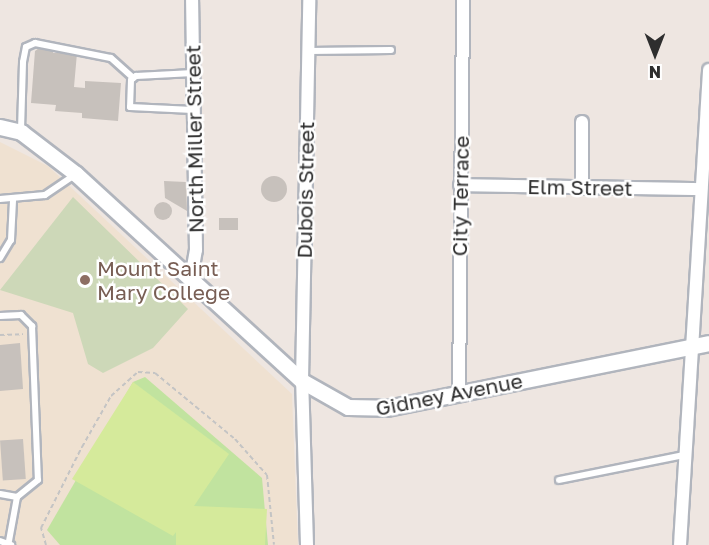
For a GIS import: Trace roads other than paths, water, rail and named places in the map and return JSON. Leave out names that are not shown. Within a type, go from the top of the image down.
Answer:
[{"type":"street","name":"North Miller Street","points":[[191,278],[196,250],[192,0]]},
{"type":"street","name":"Dubois Street","points":[[306,545],[302,381],[309,0]]},
{"type":"street","name":"City Terrace","points":[[459,393],[464,0]]},
{"type":"street","points":[[680,545],[709,70]]},
{"type":"street","points":[[582,122],[582,188]]},
{"type":"street","name":"Gidney Avenue","points":[[0,127],[21,132],[76,174],[302,381],[325,398],[366,410],[709,343]]},
{"type":"street","name":"Elm Street","points":[[460,185],[701,189]]},
{"type":"lane","points":[[21,132],[23,62],[26,47],[35,43],[111,58],[133,78],[193,72]]},
{"type":"lane","points":[[308,51],[391,50]]},
{"type":"lane","points":[[133,78],[130,106],[193,110]]},
{"type":"lane","points":[[0,200],[45,195],[76,174]]},
{"type":"lane","points":[[0,258],[10,240],[13,200]]},
{"type":"lane","points":[[0,316],[21,315],[32,326],[38,480],[17,497],[10,543],[0,541]]},
{"type":"lane","points":[[559,480],[684,455]]},
{"type":"lane","points":[[0,494],[17,497]]},
{"type":"place","name":"Mount Saint Mary College","points":[[85,280]]}]
